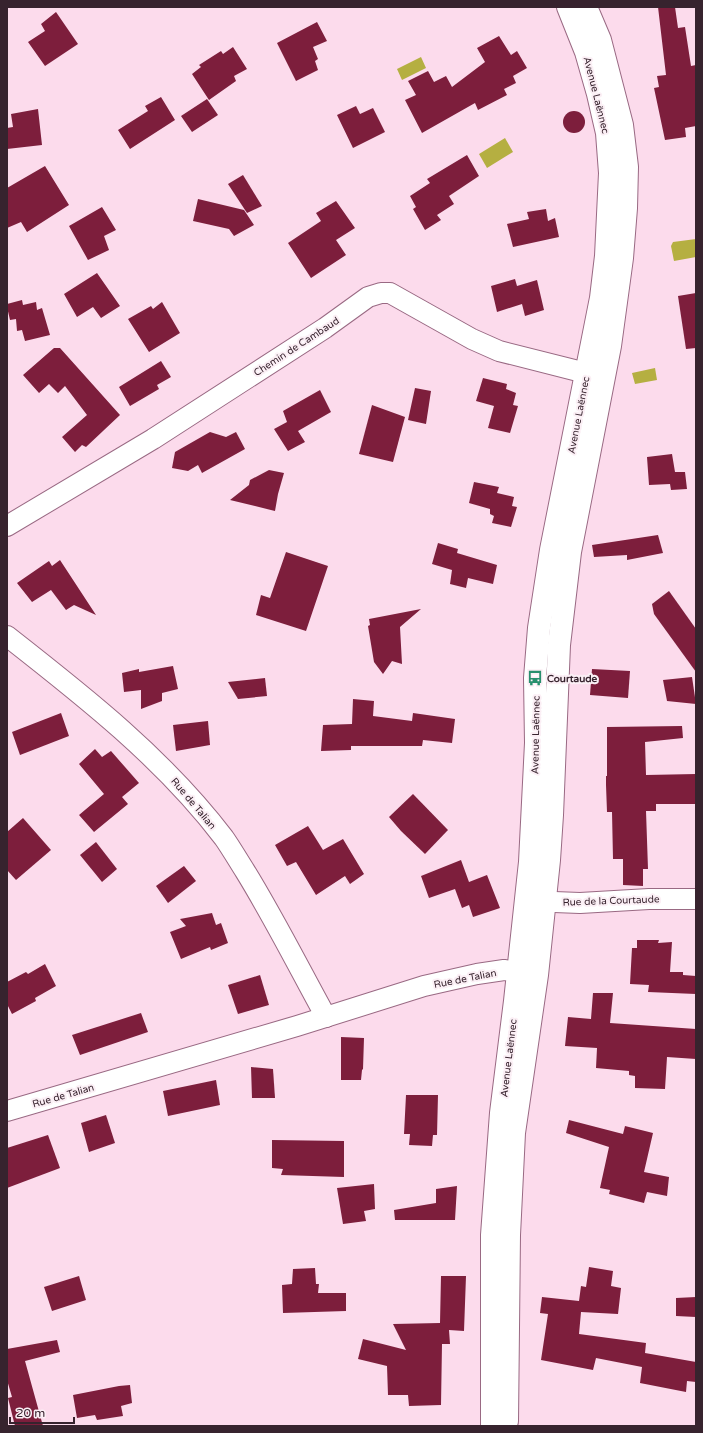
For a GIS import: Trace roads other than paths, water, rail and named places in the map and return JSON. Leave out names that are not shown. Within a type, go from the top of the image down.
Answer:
[{"type":"main road","name":"Avenue Laënnec","points":[[507,1426],[509,1235],[514,1133],[535,901],[552,815],[559,645],[570,552],[595,375],[606,256],[610,172],[607,133],[598,94],[586,52],[568,7]]},
{"type":"main road","name":"Avenue Laënnec","points":[[586,7],[600,40],[613,88],[622,125],[627,167],[626,208],[622,258],[611,339],[595,375]]},
{"type":"main road","name":"Avenue Laënnec","points":[[492,1426],[492,1235],[501,1112],[528,973]]},
{"type":"street","name":"Chemin de Cambaud","points":[[7,526],[153,439],[325,328],[368,297],[381,293],[390,293],[472,339],[500,351],[595,375]]},
{"type":"street","name":"Rue de Talian","points":[[7,636],[89,701],[131,738],[186,792],[224,839],[263,899],[326,1017]]},
{"type":"street","name":"Rue de la Courtaude","points":[[535,901],[580,903],[649,899],[696,899]]},
{"type":"street","name":"Rue de Talian","points":[[7,1110],[182,1060],[424,986],[477,974],[504,970],[528,973]]},
{"type":"place","name":"Courtaude","points":[[535,678]]}]
